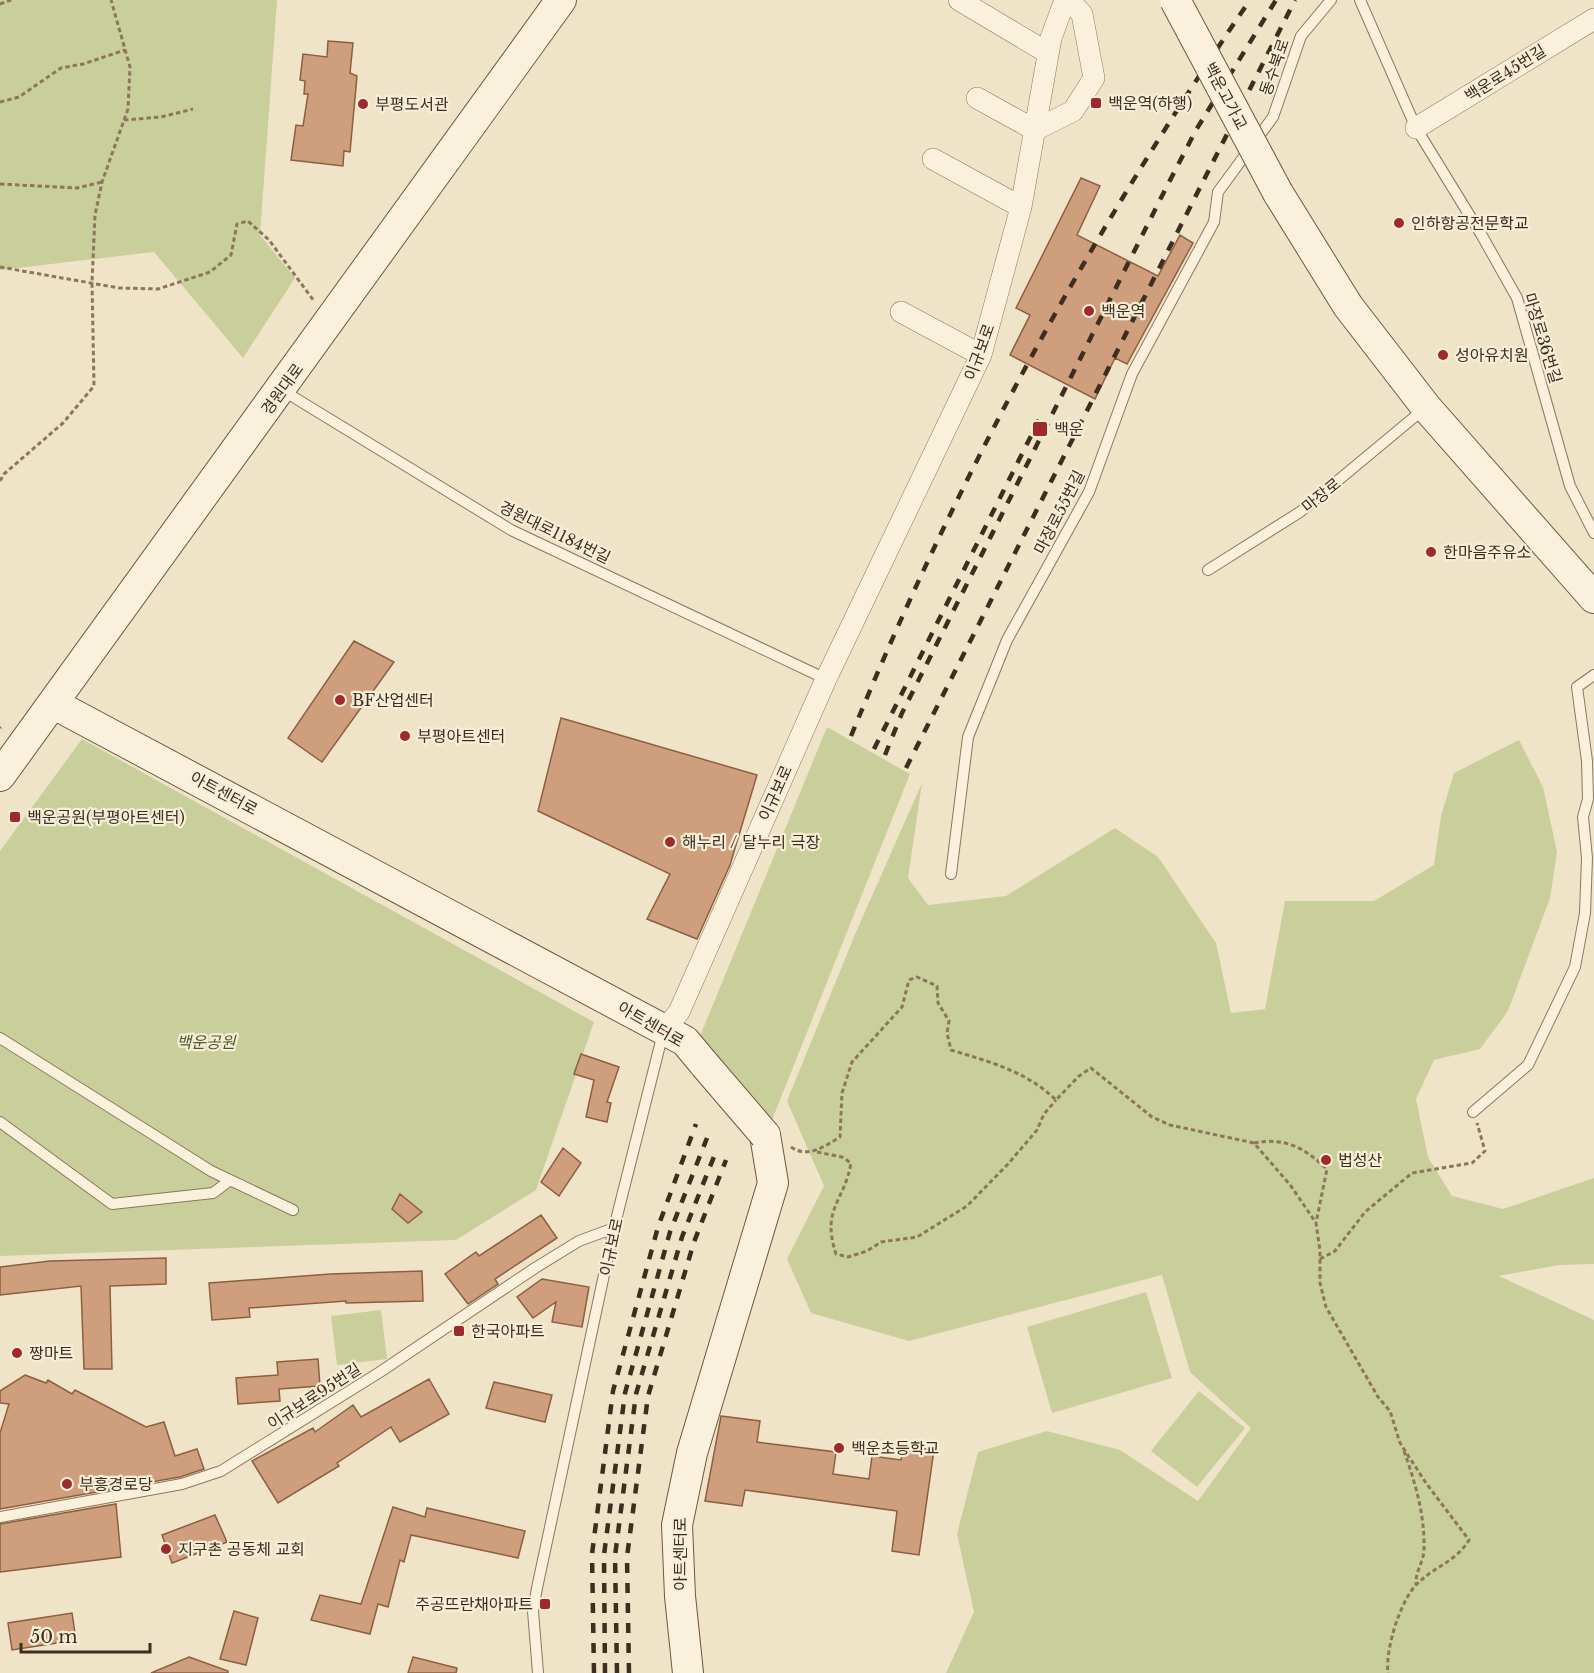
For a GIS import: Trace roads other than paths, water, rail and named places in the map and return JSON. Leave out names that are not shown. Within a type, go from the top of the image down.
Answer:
[{"type":"main road","name":"경원대로","points":[[0,776],[282,389],[561,0]]},
{"type":"main road","name":"백운고가교","points":[[1175,0],[1278,193],[1348,306],[1426,407]]},
{"type":"main road","points":[[1426,407],[1594,598]]},
{"type":"main road","name":"아트센터로","points":[[54,704],[685,1041],[776,1140],[773,1183],[692,1453],[677,1525],[680,1596],[688,1673]]},
{"type":"street","points":[[959,0],[1048,53]]},
{"type":"street","points":[[977,98],[1035,130],[1073,111],[1094,78],[1082,14],[1067,0]]},
{"type":"street","name":"이규보로","points":[[664,1030],[679,1012],[826,679],[981,355],[1021,207],[1048,53],[1067,0]]},
{"type":"street","name":"백운로45번길","points":[[1416,128],[1594,19]]},
{"type":"street","points":[[933,159],[1021,207]]},
{"type":"street","points":[[900,312],[981,355]]},
{"type":"lane","name":"동수북로","points":[[1273,117],[1301,36],[1331,0]]},
{"type":"lane","name":"마장로36번길","points":[[1360,0],[1416,128],[1476,224],[1517,298],[1570,486],[1594,534]]},
{"type":"lane","name":"마장로55번길","points":[[951,874],[968,736],[1007,640],[1089,492],[1132,374],[1214,222],[1218,192],[1273,117]]},
{"type":"lane","name":"경원대로1184번길","points":[[282,389],[511,530],[826,679]]},
{"type":"lane","name":"마장로","points":[[1208,570],[1300,512],[1426,407]]},
{"type":"lane","points":[[1473,1112],[1528,1065],[1575,967],[1587,895],[1583,817],[1588,799],[1587,761],[1577,687],[1594,675]]},
{"type":"lane","name":"이규보로","points":[[538,1673],[533,1611],[537,1588],[614,1228],[664,1030]]},
{"type":"lane","points":[[0,1038],[230,1181],[293,1210]]},
{"type":"lane","points":[[0,1122],[112,1204],[213,1193],[230,1181]]},
{"type":"lane","name":"이규보로95번길","points":[[0,1517],[182,1484],[221,1471],[380,1372],[535,1268],[579,1241],[614,1228]]},
{"type":"railway","points":[[851,736],[936,544],[1031,358],[1136,176],[1250,0]]},
{"type":"railway","points":[[885,755],[902,713],[1196,130],[1276,0]]},
{"type":"railway","points":[[906,768],[1295,0]]},
{"type":"railway","points":[[874,749],[1039,420]]},
{"type":"railway","points":[[594,1673],[592,1554],[613,1391],[658,1227],[696,1124]]},
{"type":"railway","points":[[605,1673],[604,1555],[625,1393],[670,1232],[707,1138]]},
{"type":"railway","points":[[617,1673],[615,1556],[636,1394],[682,1237],[717,1149]]},
{"type":"railway","points":[[629,1673],[627,1557],[648,1396],[694,1242],[726,1160]]},
{"type":"place","name":"백운역(하행)","points":[[1096,103]]},
{"type":"place","name":"부평도서관","points":[[363,104]]},
{"type":"place","name":"인하항공전문학교","points":[[1399,223]]},
{"type":"place","name":"백운역","points":[[1089,311]]},
{"type":"place","name":"성아유치원","points":[[1443,355]]},
{"type":"place","name":"백운","points":[[1040,429]]},
{"type":"place","name":"한마음주유소","points":[[1431,552]]},
{"type":"place","name":"BF산업센터","points":[[340,700]]},
{"type":"place","name":"부평아트센터","points":[[405,736]]},
{"type":"place","name":"백운공원(부평아트센터)","points":[[15,817]]},
{"type":"place","name":"해누리 / 달누리 극장","points":[[670,842]]},
{"type":"place","name":"법성산","points":[[1326,1160]]},
{"type":"place","name":"한국아파트","points":[[459,1331]]},
{"type":"place","name":"짱마트","points":[[17,1353]]},
{"type":"place","name":"백운초등학교","points":[[839,1448]]},
{"type":"place","name":"부흥경로당","points":[[67,1484]]},
{"type":"place","name":"지구촌 공동체 교회","points":[[166,1549]]},
{"type":"place","name":"주공뜨란채아파트","points":[[545,1604]]},
{"type":"park label","name":"백운공원","points":[[206,1042]]}]
